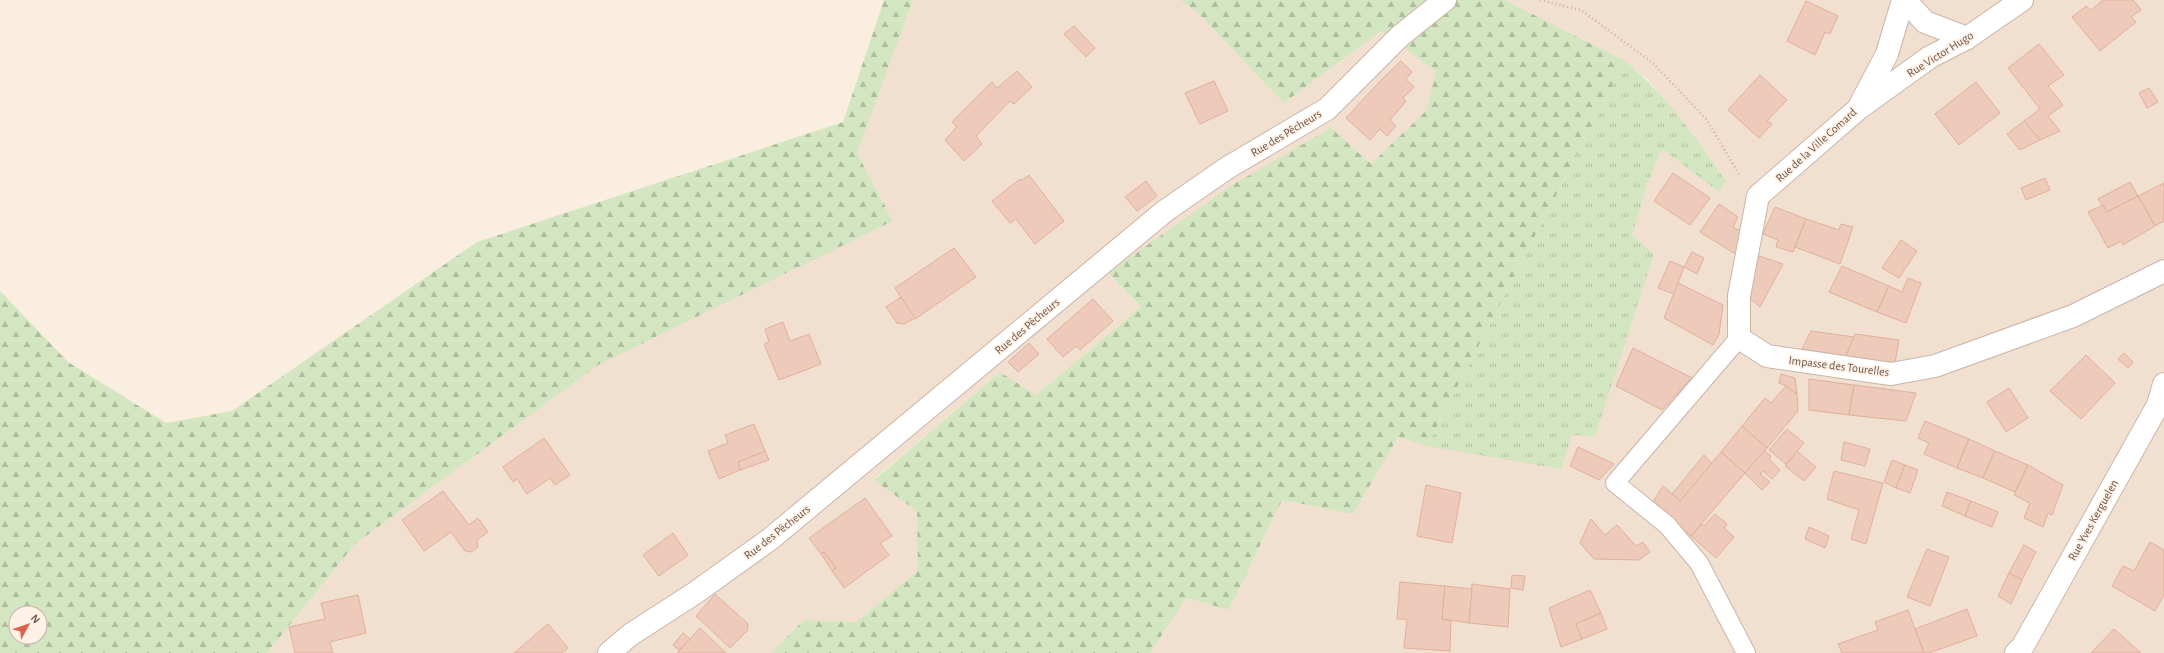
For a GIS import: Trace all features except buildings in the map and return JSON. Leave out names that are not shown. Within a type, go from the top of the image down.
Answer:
[{"type":"street","name":"Rue des Pêcheurs","points":[[609,653],[630,635],[695,593],[769,540],[1165,211],[1227,168],[1327,109],[1400,36],[1445,0]]},
{"type":"street","name":"Rue de la Ville Comard","points":[[1758,196],[1858,109],[1887,54],[1904,0],[1925,22],[1967,38]]},
{"type":"street","name":"Rue Victor Hugo","points":[[1858,109],[1930,57],[1967,38],[2022,0]]},
{"type":"street","points":[[1740,338],[1739,296],[1758,196]]},
{"type":"street","name":"Impasse des Tourelles","points":[[1740,338],[1767,356],[1891,374],[1934,366],[2073,316],[2164,271]]},
{"type":"street","name":"Rue Yves Kerguelen","points":[[2016,653],[2023,646],[2158,404],[2164,384]]},
{"type":"lane","points":[[1740,338],[1616,484],[1667,525],[1699,563],[1746,653]]},
{"type":"path","points":[[1540,0],[1581,10],[1654,64],[1708,120],[1750,192],[1758,196]]},
{"type":"shaded area","points":[[913,0],[1180,0],[1197,12],[1284,103],[1381,31],[1437,71],[1427,111],[1371,164],[1108,274],[1141,307],[1036,395],[1000,372],[874,479],[917,511],[919,571],[856,622],[804,620],[771,653],[267,653],[355,544],[598,364],[893,221],[857,153]]},
{"type":"shaded area","points":[[1505,0],[2164,0],[2164,653],[1150,653],[1186,598],[1229,610],[1282,500],[1353,513],[1398,437],[1427,446],[1631,235],[1647,185],[1662,149],[1719,191],[1726,181],[1690,130],[1648,79],[1625,61]]},
{"type":"green space","points":[[884,0],[913,0],[857,153],[893,221],[598,365],[355,544],[267,653],[0,653],[0,291],[68,362],[166,423],[232,411],[477,242],[843,122]]},
{"type":"green space","points":[[1180,0],[1505,0],[1625,61],[1427,446],[1398,437],[1353,514],[1282,500],[1229,610],[1186,598],[1150,653],[771,653],[804,620],[856,622],[918,571],[917,511],[874,480],[1000,372],[1036,395],[1141,307],[1108,273],[1232,185],[1331,128],[1371,164],[1427,110],[1436,71],[1381,31],[1284,103],[1197,12]]},
{"type":"green space","points":[[1625,61],[1654,88],[1680,117],[1726,181],[1719,192],[1662,149],[1647,185],[1632,235],[1654,254],[1595,436],[1572,435],[1561,469],[1427,446]]}]
